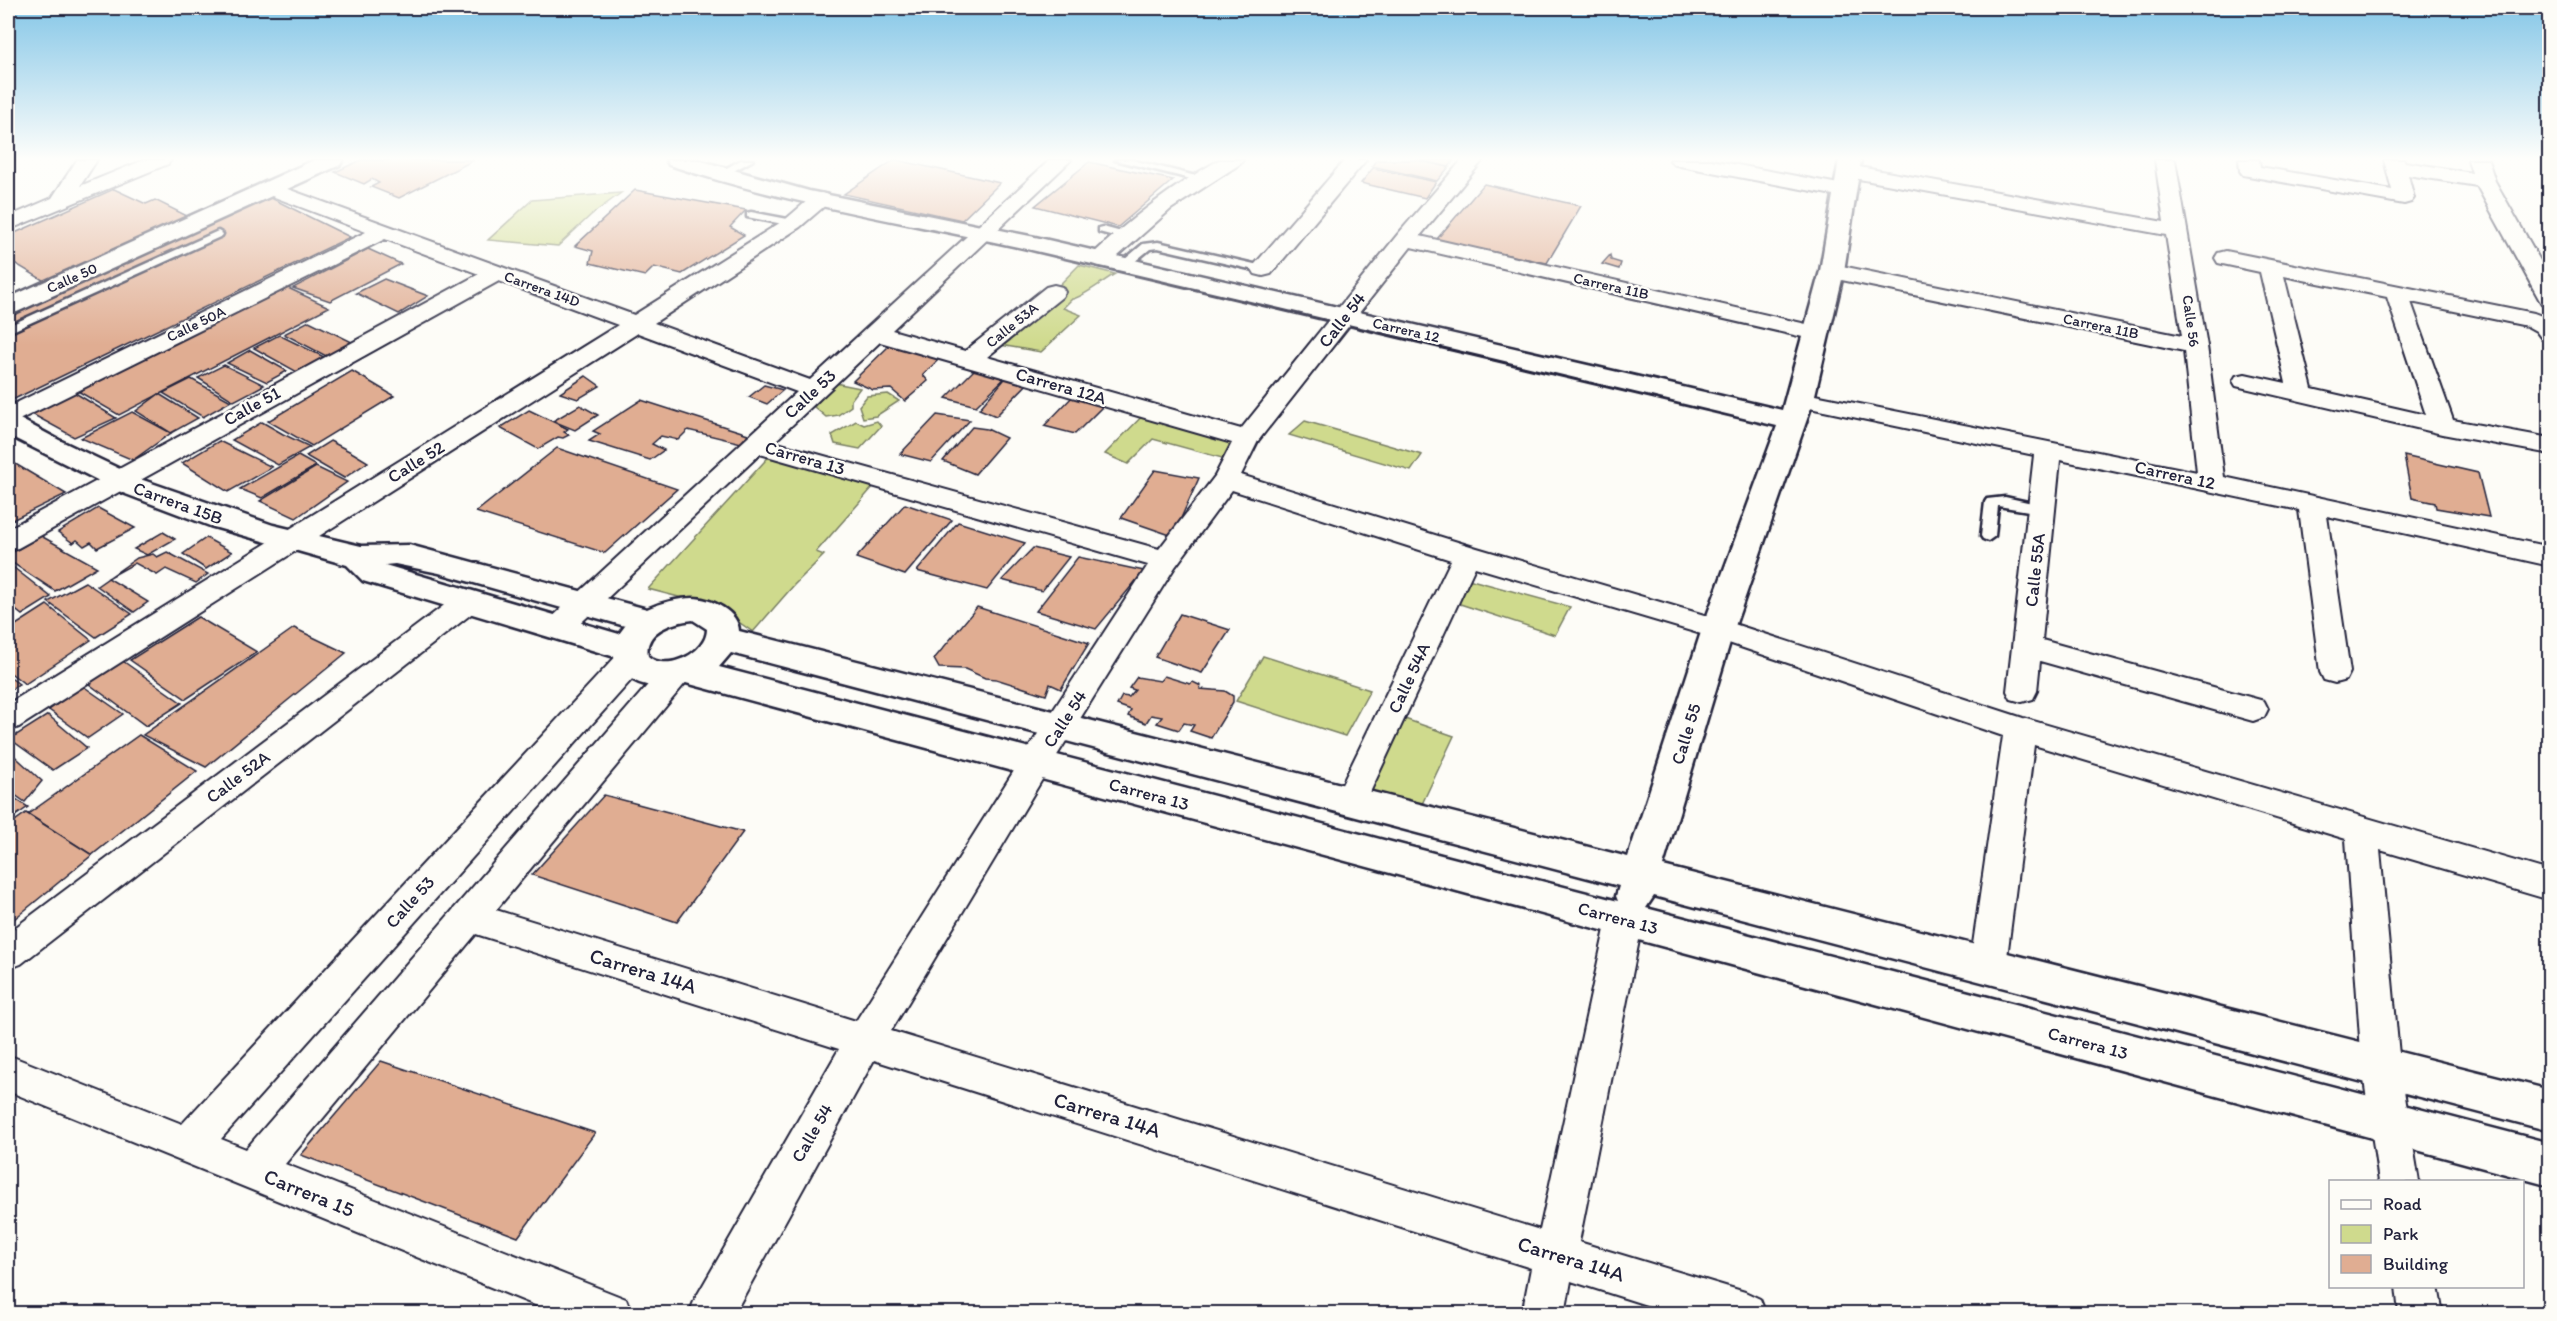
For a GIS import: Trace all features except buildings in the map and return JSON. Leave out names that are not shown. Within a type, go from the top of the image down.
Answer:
[{"type":"street","name":"Calle 50","points":[[8,307],[198,222]]},
{"type":"street","name":"Carrera 14D","points":[[359,222],[814,390]]},
{"type":"street","name":"Carrera 12","points":[[933,222],[1345,316],[1796,410],[2048,449],[2211,482],[2550,557]]},
{"type":"street","name":"Calle 53","points":[[558,628],[995,222]]},
{"type":"street","points":[[1112,262],[1125,236],[1143,222]]},
{"type":"street","points":[[1263,269],[1301,222]]},
{"type":"street","name":"Calle 54","points":[[710,1314],[865,1040],[1035,764],[1165,560],[1226,479],[1247,439],[1421,222]]},
{"type":"street","name":"Calle 55","points":[[1543,1314],[1625,920],[1642,876],[1718,629],[1796,410],[1832,271],[1840,222]]},
{"type":"street","points":[[2123,222],[2177,231]]},
{"type":"street","name":"Calle 56","points":[[2175,222],[2211,482]]},
{"type":"street","points":[[2507,222],[2550,299]]},
{"type":"street","name":"Calle 52","points":[[8,719],[793,223]]},
{"type":"street","name":"Calle 50A","points":[[8,416],[384,231]]},
{"type":"street","name":"Carrera 11B","points":[[1406,239],[1816,333]]},
{"type":"street","points":[[2226,258],[2534,320],[2545,326],[2550,334]]},
{"type":"street","points":[[2270,266],[2301,394]]},
{"type":"street","name":"Carrera 11B","points":[[1832,271],[2194,346]]},
{"type":"street","name":"Calle 51","points":[[8,541],[497,273]]},
{"type":"street","name":"Calle 53A","points":[[969,359],[1054,292]]},
{"type":"street","points":[[2397,293],[2442,426]]},
{"type":"street","name":"Carrera 12A","points":[[875,333],[1247,439]]},
{"type":"street","points":[[2246,381],[2442,426],[2550,446]]},
{"type":"street","name":"Carrera 15B","points":[[8,424],[54,451],[116,480],[199,512],[291,541],[358,557],[406,554],[650,621]]},
{"type":"street","name":"Carrera 13","points":[[756,445],[1165,560]]},
{"type":"street","name":"Calle 55A","points":[[2022,691],[2048,449]]},
{"type":"street","points":[[1226,479],[1467,555],[1718,629],[2020,729],[2550,886]]},
{"type":"street","points":[[2312,504],[2335,672]]},
{"type":"street","name":"Calle 54A","points":[[1350,801],[1467,555]]},
{"type":"street","name":"Carrera 15B","points":[[358,557],[374,573],[558,628],[630,654]]},
{"type":"street","name":"Calle 52A","points":[[8,953],[469,601]]},
{"type":"street","points":[[680,610],[702,611],[719,619],[724,628],[723,639],[710,657],[682,672],[662,675],[648,673],[637,668],[630,654],[633,639],[650,621],[680,610]]},
{"type":"street","points":[[723,639],[2550,1111]]},
{"type":"street","points":[[2026,647],[2253,709]]},
{"type":"street","name":"Calle 53","points":[[189,1145],[630,654]]},
{"type":"street","points":[[253,1170],[468,917],[682,672]]},
{"type":"street","name":"Carrera 13","points":[[682,672],[2550,1165]]},
{"type":"street","points":[[1988,965],[2020,729]]},
{"type":"street","points":[[2362,830],[2381,1066],[2399,1180]]},
{"type":"street","name":"Carrera 14A","points":[[468,917],[1745,1314]]},
{"type":"street","name":"Carrera 15","points":[[8,1072],[611,1314]]},
{"type":"street","points":[[2417,1288],[2421,1314]]},
{"type":"lane","points":[[786,222],[793,223]]},
{"type":"lane","points":[[1103,230],[1125,236]]},
{"type":"lane","points":[[8,330],[218,234]]},
{"type":"lane","points":[[1112,262],[1147,246],[1158,245],[1263,269]]},
{"type":"lane","points":[[1988,536],[1992,502],[2005,501],[2042,509]]},
{"type":"green space","points":[[508,222],[584,222],[558,246],[488,240]]},
{"type":"green space","points":[[1079,265],[1115,274],[1072,299],[1063,308],[1081,315],[1041,352],[1000,345]]},
{"type":"green space","points":[[835,383],[860,388],[851,400],[851,406],[838,415],[826,417],[814,407]]},
{"type":"green space","points":[[888,394],[899,401],[876,416],[863,418],[859,406],[867,396]]},
{"type":"green space","points":[[1151,407],[1257,436],[1233,461],[1153,439],[1128,464],[1105,454]]},
{"type":"green space","points":[[856,421],[864,425],[877,421],[881,426],[860,449],[835,444],[832,435]]},
{"type":"green space","points":[[1305,421],[1422,455],[1411,471],[1289,435]]},
{"type":"green space","points":[[774,451],[881,478],[816,552],[824,555],[753,632],[717,607],[648,589]]},
{"type":"green space","points":[[1468,579],[1570,607],[1555,635],[1454,602]]},
{"type":"green space","points":[[1263,656],[1370,690],[1345,736],[1236,701]]},
{"type":"green space","points":[[1399,717],[1454,736],[1422,804],[1364,790]]}]
